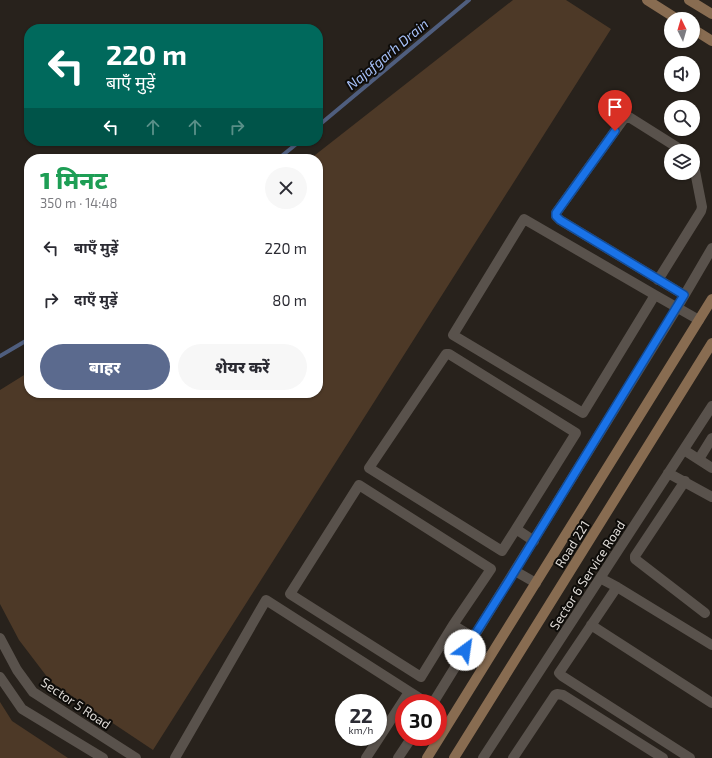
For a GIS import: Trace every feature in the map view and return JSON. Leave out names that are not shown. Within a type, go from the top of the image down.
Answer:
[{"type":"main road","points":[[647,0],[666,12]]},
{"type":"main road","points":[[690,0],[712,14]]},
{"type":"main road","points":[[700,33],[712,41]]},
{"type":"main road","points":[[427,758],[712,299]]},
{"type":"main road","name":"Road 221","points":[[454,758],[712,343]]},
{"type":"street","points":[[672,144],[625,117],[556,213],[556,216],[560,220],[684,295]]},
{"type":"street","points":[[658,280],[701,211],[702,206],[697,180]]},
{"type":"street","points":[[655,295],[583,413],[453,335],[524,219],[699,320]]},
{"type":"street","points":[[438,694],[677,308],[712,248]]},
{"type":"street","points":[[446,354],[449,354],[576,433],[516,529],[502,551],[369,468],[446,354]]},
{"type":"street","name":"Sector 6 Service Road","points":[[483,758],[712,406]]},
{"type":"street","points":[[699,459],[712,438]]},
{"type":"street","points":[[684,450],[712,468]]},
{"type":"street","points":[[668,473],[712,497]]},
{"type":"street","points":[[685,481],[635,556],[635,559],[705,613]]},
{"type":"street","points":[[359,485],[491,569],[453,625],[420,677],[290,594],[359,485]]},
{"type":"street","points":[[516,529],[534,541]]},
{"type":"street","points":[[515,571],[536,583]]},
{"type":"street","points":[[600,578],[712,645]]},
{"type":"street","points":[[617,587],[559,673],[690,758]]},
{"type":"street","points":[[175,758],[266,600],[413,694]]},
{"type":"street","points":[[453,625],[473,637]]},
{"type":"street","points":[[591,625],[712,703]]},
{"type":"street","name":"Sector 5 Road","points":[[0,638],[17,670],[33,692],[136,758]]},
{"type":"street","points":[[0,677],[22,709],[103,758]]},
{"type":"street","points":[[366,758],[410,692]]},
{"type":"street","points":[[513,758],[555,696],[558,694],[563,695],[663,758]]},
{"type":"street","points":[[398,758],[406,746]]},
{"type":"shaded area","points":[[513,0],[566,0],[611,29],[153,750],[51,682],[19,640],[0,604],[0,390],[24,375],[24,398],[323,398],[323,154],[316,154]]},
{"type":"shaded area","points":[[0,702],[12,721],[68,758],[0,758]]},
{"type":"waterway","name":"Najafgarh Drain","points":[[323,122],[469,0]]},
{"type":"waterway","name":"Najafgarh Drain","points":[[284,154],[294,146]]},
{"type":"waterway","name":"Najafgarh Drain","points":[[0,356],[24,342]]},
{"type":"route","points":[[465,650],[684,295],[560,220],[556,216],[556,213],[615,131]]}]
